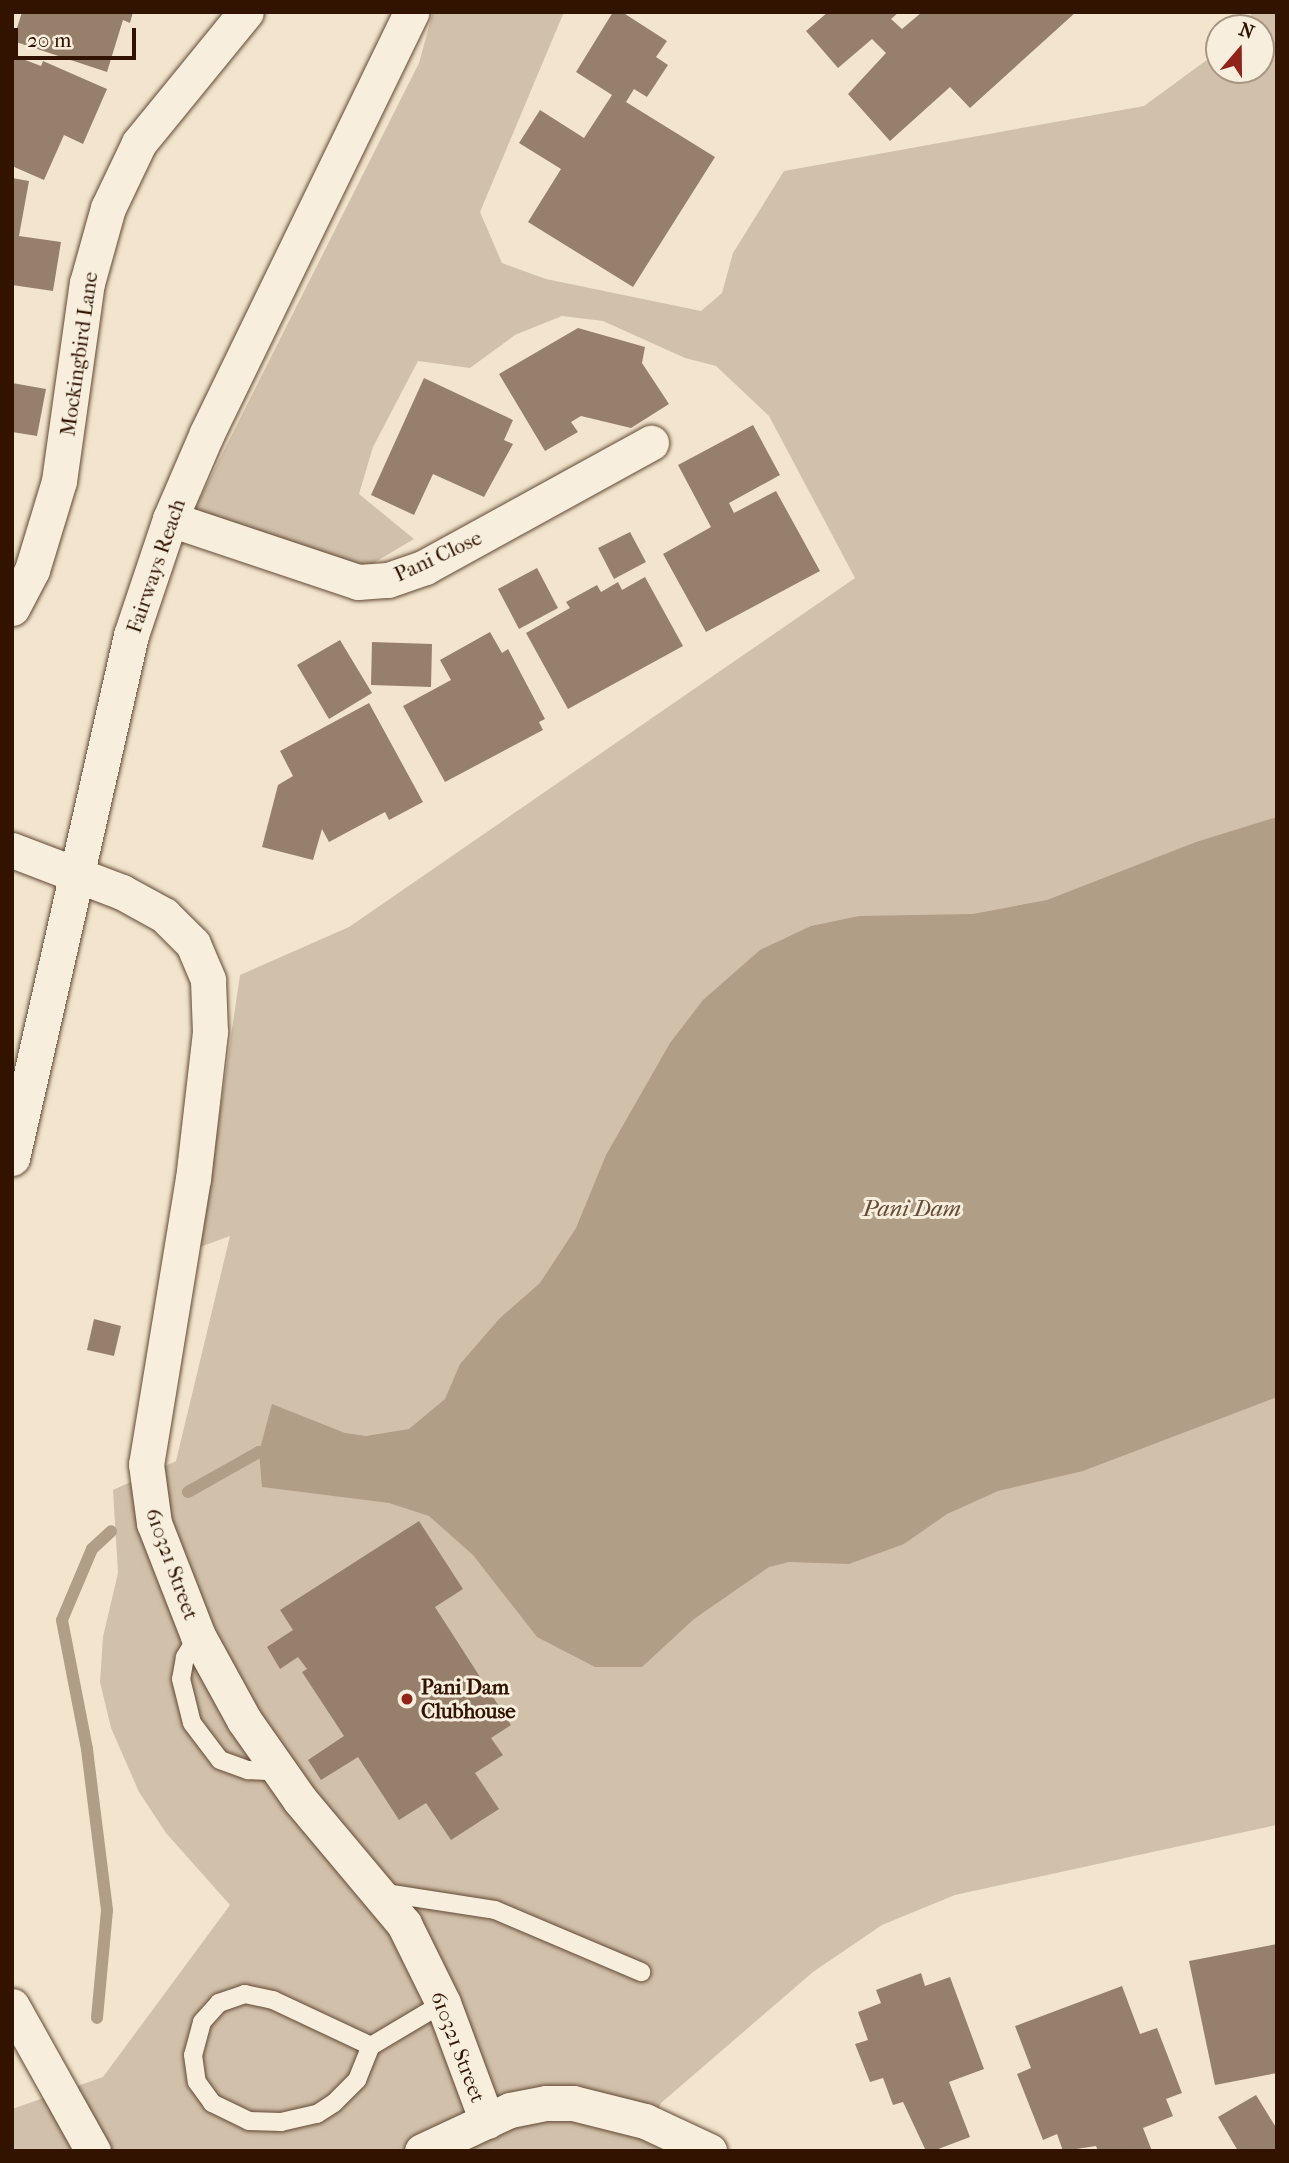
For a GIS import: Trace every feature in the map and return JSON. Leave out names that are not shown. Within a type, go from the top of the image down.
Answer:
[{"type":"street","name":"Mockingbird Lane","points":[[12,608],[32,570],[59,481],[87,283],[108,208],[139,143],[246,12]]},
{"type":"street","name":"Fairways Reach","points":[[12,1158],[74,872],[131,635],[170,519],[207,433],[411,12]]},
{"type":"street","name":"Pani Close","points":[[170,519],[358,582],[388,580],[425,567],[650,443]]},
{"type":"street","name":"610321 Street","points":[[12,850],[74,872],[164,915],[193,944],[208,980],[210,1032],[193,1178],[146,1464],[154,1523],[198,1636],[244,1720],[281,1772],[404,1924],[443,2003],[487,2121]]},
{"type":"street","points":[[13,2009],[93,2151]]},
{"type":"street","points":[[422,2151],[510,2110],[573,2104],[645,2121],[709,2151]]},
{"type":"lane","points":[[198,1636],[185,1657],[181,1679],[192,1723],[220,1760],[248,1770],[281,1772]]},
{"type":"lane","points":[[378,1892],[495,1910],[641,1972]]},
{"type":"lane","points":[[371,2046],[273,2000],[245,1994],[219,2003],[202,2022],[192,2055],[198,2082],[212,2103],[249,2122],[281,2122],[317,2114],[334,2103],[357,2080],[371,2046],[443,2003]]},
{"type":"shaded area","points":[[433,12],[564,12],[480,212],[502,263],[546,279],[701,311],[722,293],[733,253],[784,171],[1144,106],[1205,61],[1205,84],[1275,84],[1275,14],[1252,14],[1277,12],[1277,1825],[955,1895],[882,1925],[813,1972],[661,2103],[644,2141],[669,2151],[12,2151],[12,2109],[103,2077],[230,1905],[166,1833],[139,1792],[111,1728],[100,1682],[103,1637],[118,1573],[113,1490],[176,1461],[230,1236],[200,1247],[240,975],[349,927],[855,578],[769,416],[716,366],[685,358],[603,321],[562,316],[515,335],[470,368],[418,361],[373,447],[359,494],[414,539],[362,570],[193,512],[419,63]]},
{"type":"water","name":"Pani Dam","points":[[1277,817],[1277,1397],[1083,1471],[998,1491],[947,1514],[904,1544],[849,1564],[789,1562],[769,1567],[694,1619],[642,1667],[595,1667],[537,1637],[473,1555],[429,1516],[389,1503],[262,1487],[259,1452],[272,1404],[345,1433],[366,1436],[409,1429],[445,1399],[460,1364],[500,1318],[540,1283],[576,1228],[606,1155],[670,1043],[703,1000],[760,950],[811,926],[859,916],[973,914],[1047,900],[1196,842]]},
{"type":"building","points":[[22,12],[133,12],[130,23],[123,20],[107,72],[13,41]]},
{"type":"building","points":[[613,12],[622,12],[667,41],[656,57],[668,65],[647,97],[634,89],[626,102],[715,157],[633,287],[528,222],[561,169],[519,143],[540,110],[584,138],[612,95],[576,72]]},
{"type":"building","points":[[828,12],[899,12],[891,19],[902,29],[922,12],[1076,12],[970,108],[950,87],[890,141],[848,94],[886,53],[872,39],[838,68],[806,31]]},
{"type":"building","points":[[12,55],[41,66],[43,61],[107,89],[83,144],[64,135],[44,180],[12,166]]},
{"type":"building","points":[[12,178],[29,181],[19,236],[61,242],[53,291],[12,285]]},
{"type":"building","points":[[578,328],[645,347],[642,363],[669,404],[631,428],[581,416],[571,422],[578,432],[545,451],[499,374]]},
{"type":"building","points":[[424,378],[513,420],[504,440],[513,444],[484,497],[433,474],[414,515],[371,495]]},
{"type":"building","points":[[12,383],[46,389],[37,436],[12,432]]},
{"type":"building","points":[[753,425],[780,475],[729,503],[734,513],[776,491],[820,571],[706,632],[663,554],[711,527],[678,465]]},
{"type":"building","points":[[630,532],[646,562],[614,579],[598,548]]},
{"type":"building","points":[[537,568],[558,608],[519,629],[498,589]]},
{"type":"building","points":[[645,577],[683,646],[568,709],[526,633],[570,608],[566,602],[597,585],[601,592],[618,582],[622,590]]},
{"type":"building","points":[[490,632],[502,653],[508,649],[545,719],[539,722],[543,730],[445,782],[403,706],[451,680],[440,660]]},
{"type":"building","points":[[340,640],[372,693],[329,719],[297,665]]},
{"type":"building","points":[[372,642],[432,644],[431,687],[371,685]]},
{"type":"building","points":[[369,703],[423,802],[389,820],[385,812],[329,842],[322,829],[313,860],[262,847],[278,785],[293,776],[280,751]]},
{"type":"building","points":[[94,1319],[121,1326],[114,1356],[87,1350]]},
{"type":"building","name":"Pani Dam Clubhouse","points":[[419,1521],[463,1589],[435,1607],[511,1725],[491,1738],[503,1755],[475,1773],[499,1809],[451,1840],[426,1803],[399,1820],[358,1757],[321,1780],[308,1760],[344,1736],[302,1672],[307,1669],[298,1657],[280,1669],[267,1647],[293,1630],[280,1610]]},
{"type":"building","points":[[1277,1944],[1277,2073],[1215,2085],[1189,1961]]},
{"type":"building","points":[[921,1973],[925,1986],[950,1977],[984,2069],[949,2082],[970,2137],[933,2151],[926,2151],[903,2102],[893,2105],[883,2078],[870,2082],[855,2044],[868,2040],[858,2012],[881,2003],[876,1990]]},
{"type":"building","points":[[1122,1986],[1140,2034],[1157,2028],[1182,2093],[1166,2099],[1173,2116],[1143,2128],[1152,2151],[1098,2151],[1096,2146],[1063,2151],[1057,2134],[1043,2140],[1017,2074],[1031,2068],[1015,2026]]},
{"type":"building","points":[[1256,2095],[1277,2129],[1277,2151],[1238,2151],[1218,2117]]},
{"type":"waterway","points":[[188,1492],[259,1452],[275,1453]]},
{"type":"waterway","points":[[97,2018],[107,1910],[87,1749],[62,1620],[92,1549],[111,1531]]},
{"type":"place","name":"Pani Dam Clubhouse","points":[[407,1699]]}]
